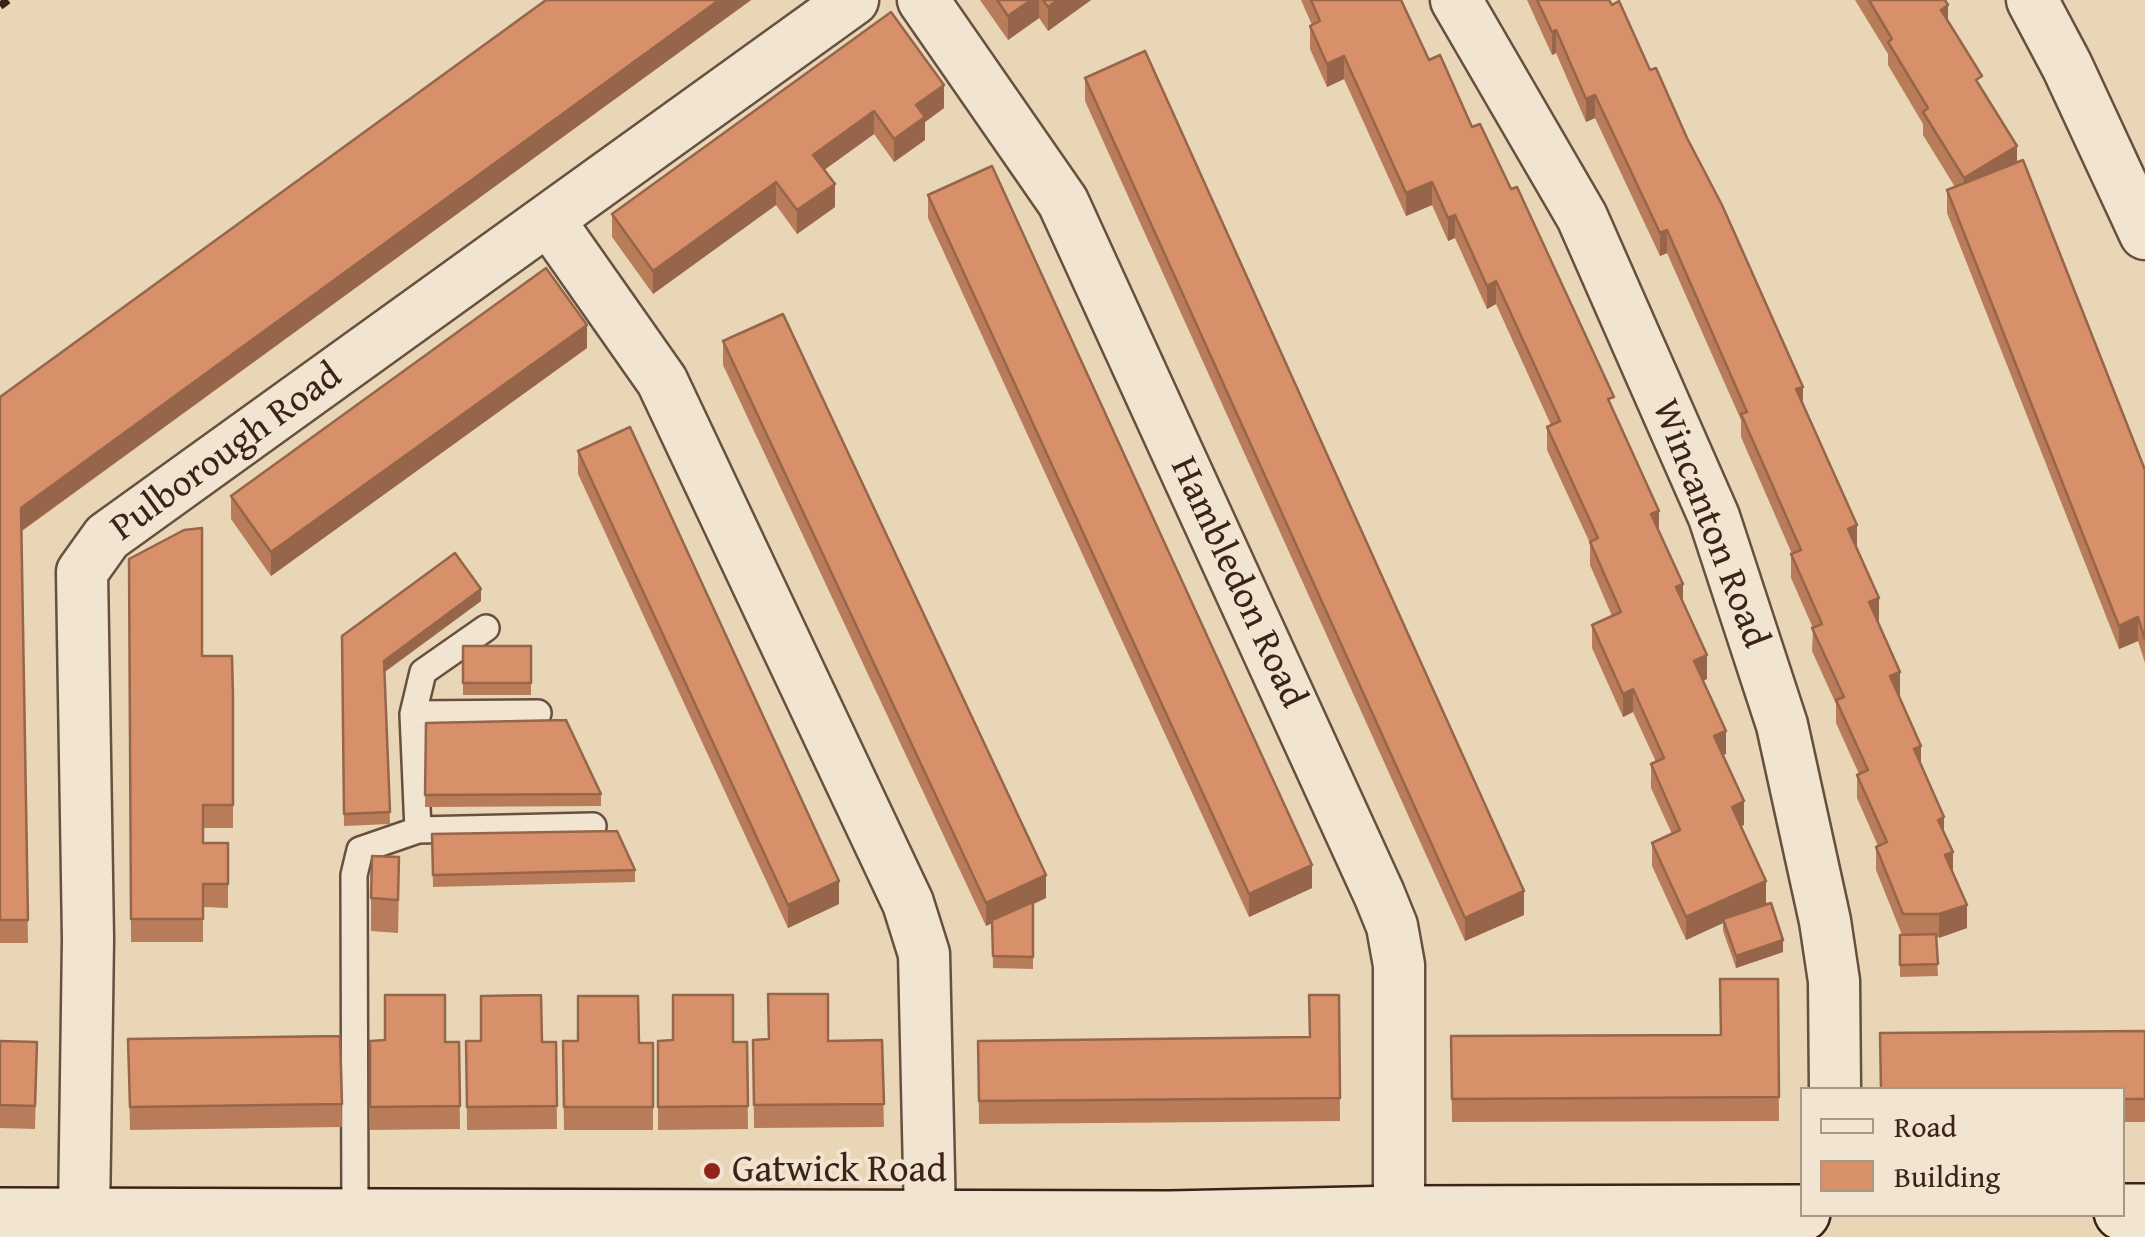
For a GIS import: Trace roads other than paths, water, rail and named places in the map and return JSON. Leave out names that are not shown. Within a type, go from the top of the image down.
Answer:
[{"type":"street","name":"Pulborough Road","points":[[84,1216],[88,939],[82,572],[108,536],[853,0]]},
{"type":"street","name":"Hambledon Road","points":[[922,0],[1063,202],[1392,926],[1400,966],[1399,1214]]},
{"type":"street","name":"Wincanton Road","points":[[1456,0],[1582,217],[1714,517],[1782,725],[1826,921],[1834,980],[1834,1087]]},
{"type":"street","points":[[2032,0],[2134,182],[2145,234]]},
{"type":"street","points":[[549,220],[662,381],[908,903],[924,954],[930,1217]]},
{"type":"street","points":[[0,1216],[84,1216],[229,1226],[355,1216],[1170,1218],[1800,1213]]},
{"type":"lane","points":[[418,830],[413,714],[423,672],[486,628]]},
{"type":"lane","points":[[413,714],[538,713]]},
{"type":"lane","points":[[355,1216],[354,874],[360,850],[418,830],[593,826]]},
{"type":"railway","points":[[0,6],[8,0]]},
{"type":"place","name":"Gatwick Road","points":[[712,1171]]}]
